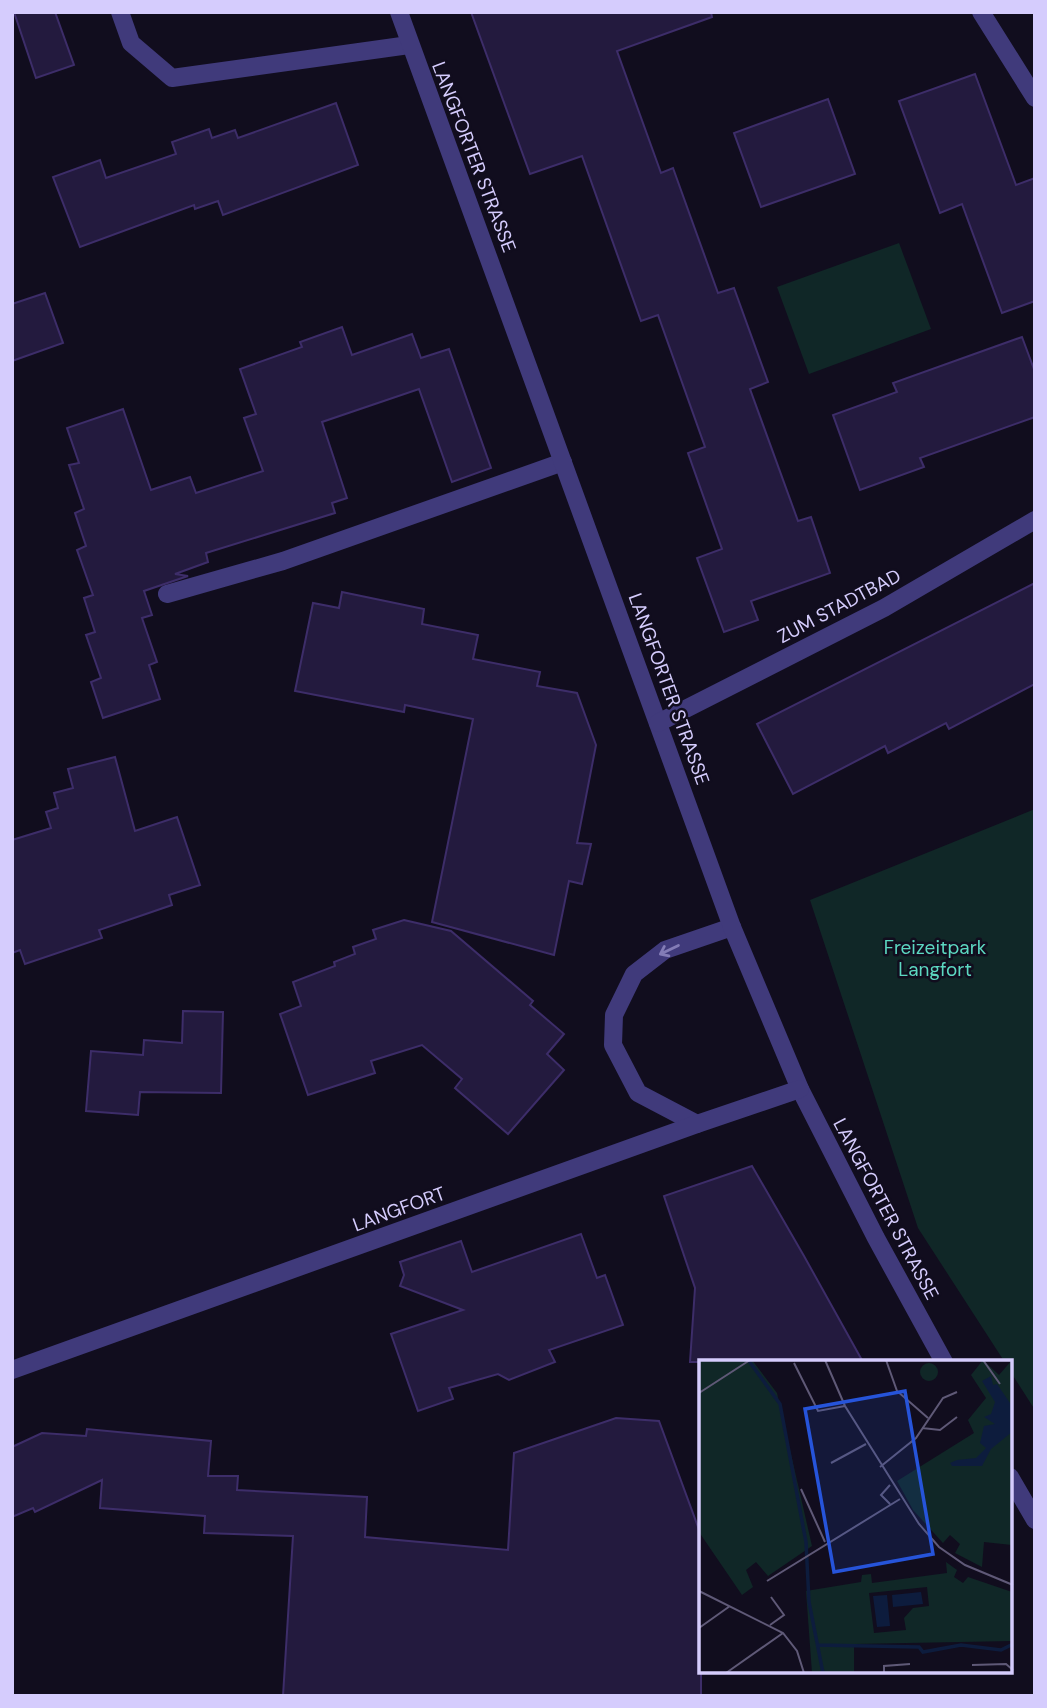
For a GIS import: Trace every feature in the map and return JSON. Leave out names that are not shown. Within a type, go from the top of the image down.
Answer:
[{"type":"street","points":[[120,12],[131,43],[172,78],[409,45]]},
{"type":"street","name":"LANGFORTER STRASSE","points":[[398,12],[732,926],[800,1089],[876,1238],[943,1360]]},
{"type":"street","points":[[981,12],[1035,98]]},
{"type":"street","points":[[167,594],[283,561],[563,462]]},
{"type":"street","name":"ZUM STADTBAD","points":[[658,723],[884,608],[1035,520]]},
{"type":"street","points":[[697,1124],[638,1093],[613,1045],[614,1015],[634,974],[665,950],[732,926]]},
{"type":"street","name":"LANGFORT","points":[[12,1370],[800,1089]]},
{"type":"street","points":[[1012,1480],[1035,1520]]},
{"type":"green space","points":[[899,243],[931,329],[809,374],[777,287]]},
{"type":"green space","name":"Freizeitpark Langfort","points":[[1035,809],[1035,1410],[1012,1374],[1012,1360],[1003,1360],[918,1228],[810,900]]},
{"type":"building","points":[[14,12],[55,12],[74,65],[36,78]]},
{"type":"building","points":[[471,12],[711,12],[712,17],[617,51],[661,173],[673,168],[718,293],[734,288],[768,382],[750,389],[798,521],[811,517],[830,573],[751,601],[758,620],[724,632],[697,558],[722,549],[688,453],[705,447],[658,315],[641,321],[582,156],[530,174]]},
{"type":"building","points":[[975,74],[1016,185],[1035,178],[1035,301],[1002,313],[962,204],[940,213],[899,101]]},
{"type":"building","points":[[828,99],[855,174],[761,207],[734,133]]},
{"type":"building","points":[[336,103],[358,165],[223,215],[218,201],[195,209],[194,205],[80,247],[53,177],[100,160],[106,178],[176,154],[172,142],[209,129],[212,138],[235,130],[238,138]]},
{"type":"building","points":[[45,293],[63,343],[12,361],[12,304]]},
{"type":"building","points":[[342,327],[352,355],[412,334],[421,358],[449,349],[491,468],[452,482],[419,389],[322,422],[347,498],[332,503],[335,513],[206,553],[208,562],[175,574],[188,576],[144,591],[152,615],[142,618],[157,662],[149,665],[160,699],[103,718],[91,682],[101,678],[86,635],[95,632],[84,598],[93,595],[77,550],[86,546],[75,513],[84,509],[69,465],[79,463],[67,428],[123,409],[151,490],[190,477],[196,493],[263,471],[244,418],[256,414],[240,369],[302,347],[300,342]]},
{"type":"building","points":[[1022,337],[1035,372],[1035,417],[920,458],[924,467],[860,490],[833,415],[897,392],[893,383]]},
{"type":"building","points":[[1035,583],[1035,684],[949,729],[946,723],[888,753],[885,746],[793,794],[757,724]]},
{"type":"building","points":[[342,592],[424,609],[422,624],[478,635],[473,659],[540,672],[537,686],[577,693],[596,745],[577,843],[591,844],[582,884],[569,881],[554,955],[432,922],[473,719],[405,705],[404,712],[295,691],[313,603],[339,608]]},
{"type":"building","points":[[115,757],[135,831],[177,817],[200,885],[169,895],[172,905],[99,930],[102,938],[25,964],[20,950],[12,953],[12,840],[51,828],[46,812],[58,808],[54,793],[73,788],[68,769]]},
{"type":"building","points":[[404,920],[451,931],[533,1001],[530,1005],[564,1034],[547,1054],[564,1070],[508,1134],[455,1088],[462,1079],[422,1045],[371,1061],[375,1073],[308,1095],[280,1014],[301,1006],[293,982],[335,966],[334,962],[355,954],[353,947],[376,939],[373,930]]},
{"type":"building","points":[[183,1011],[223,1012],[221,1093],[140,1092],[138,1115],[86,1111],[91,1051],[143,1055],[144,1040],[182,1043]]},
{"type":"building","points":[[752,1166],[862,1360],[690,1362],[695,1288],[664,1196]]},
{"type":"building","points":[[581,1234],[597,1278],[605,1275],[623,1325],[549,1350],[555,1362],[509,1380],[498,1374],[449,1388],[453,1399],[418,1411],[391,1334],[463,1310],[400,1286],[404,1275],[400,1262],[461,1241],[472,1272]]},
{"type":"building","points":[[616,1418],[659,1421],[699,1530],[701,1696],[283,1696],[293,1536],[204,1533],[205,1516],[100,1508],[102,1480],[35,1512],[33,1508],[12,1517],[12,1447],[42,1433],[86,1436],[87,1429],[211,1441],[208,1476],[238,1476],[237,1490],[367,1497],[365,1537],[508,1550],[514,1453]]}]
